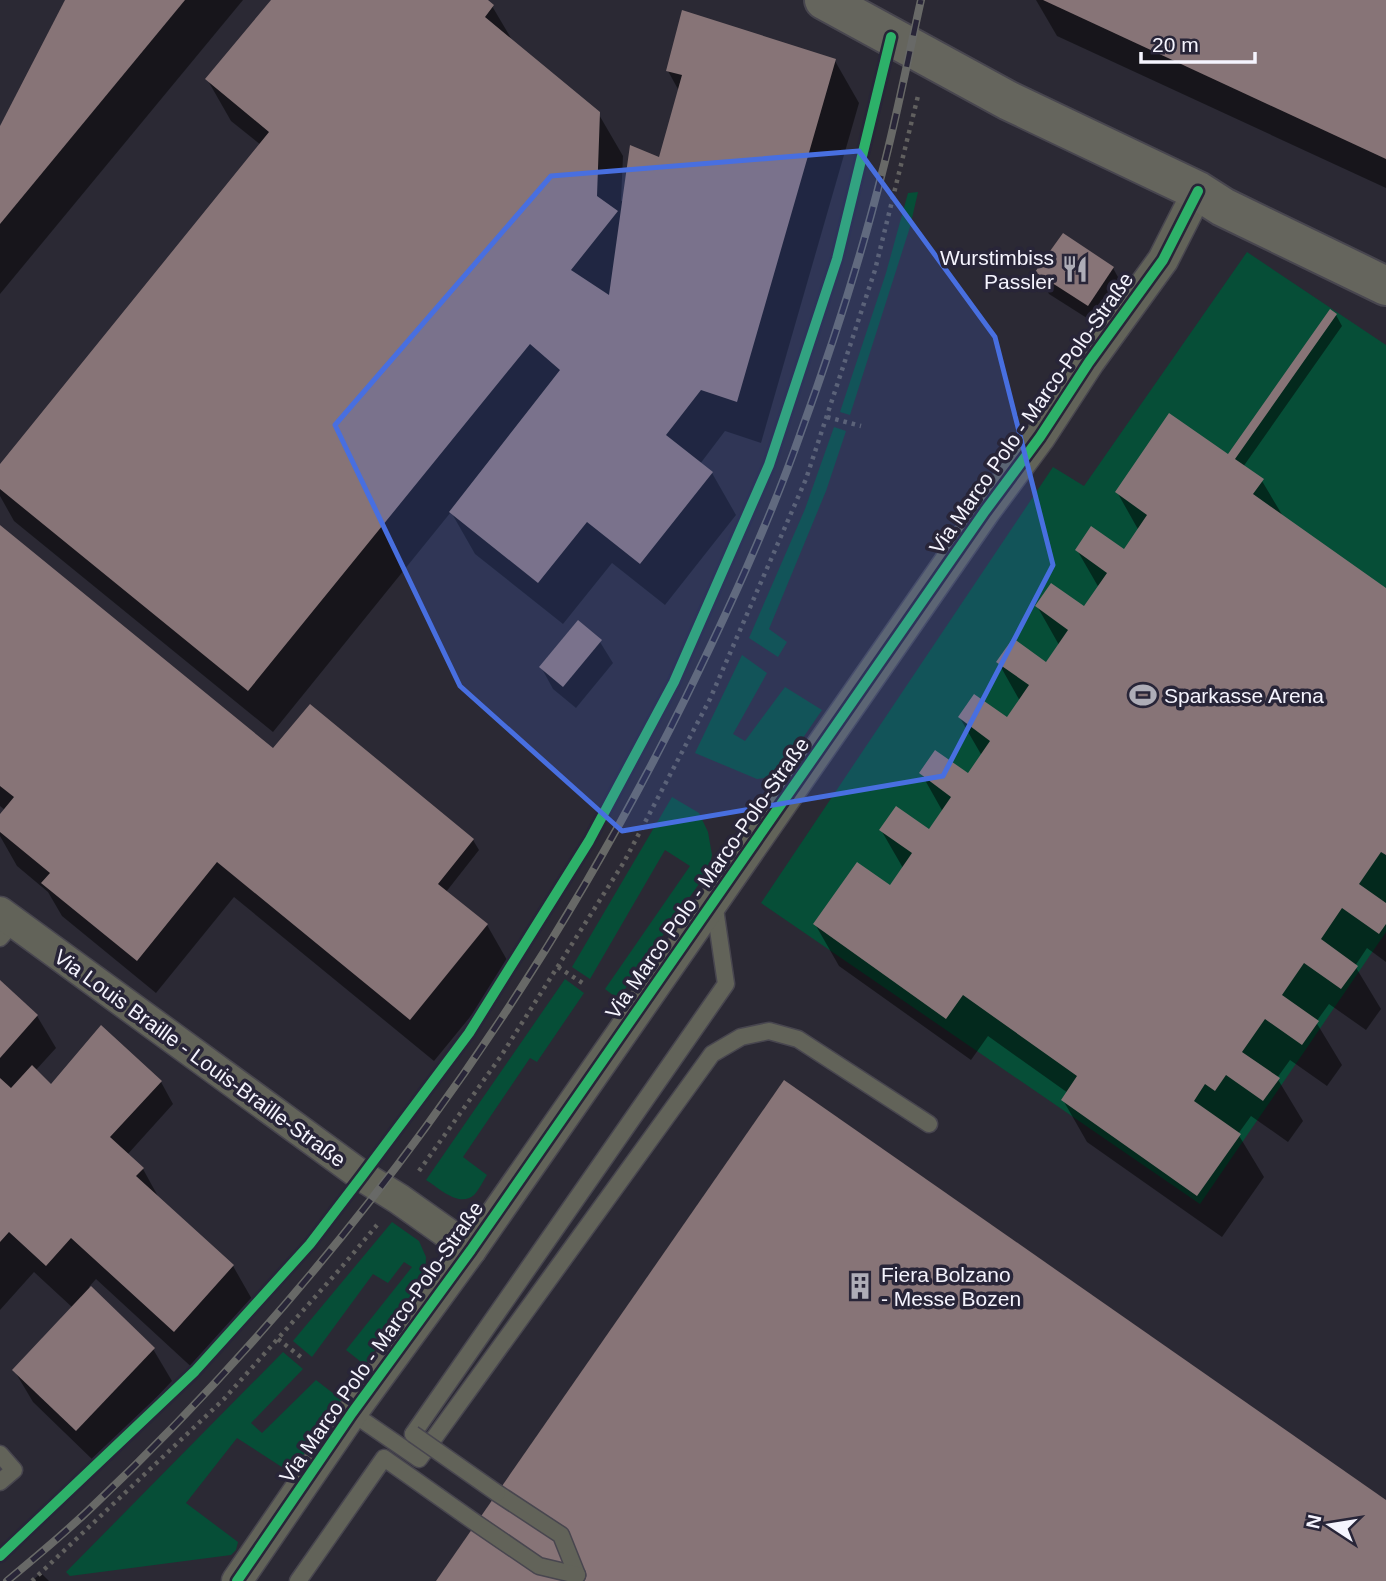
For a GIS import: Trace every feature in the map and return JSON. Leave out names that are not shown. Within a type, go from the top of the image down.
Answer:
[{"type":"main road","points":[[824,0],[1009,101],[1198,191],[1223,207],[1386,286]]},
{"type":"street","name":"Via Marco Polo - Marco-Polo-Straße","points":[[237,1581],[352,1413],[471,1250],[1040,437],[1089,362],[1163,260],[1198,191]]},
{"type":"street","name":"Via Louis Braille - Louis-Braille-Straße","points":[[5,924],[362,1177],[399,1199],[471,1250]]},
{"type":"lane","points":[[298,1581],[384,1458],[539,1566],[577,1575],[561,1535],[413,1434],[726,984],[714,901]]},
{"type":"lane","points":[[352,1413],[419,1460],[712,1054],[741,1037],[769,1031],[798,1039],[929,1124]]},
{"type":"lane","points":[[0,1454],[14,1470],[0,1482]]},
{"type":"path","points":[[32,1581],[224,1399],[399,1199],[501,1056],[624,862],[710,699],[806,479],[875,270],[928,57]]},
{"type":"path","points":[[827,416],[861,426]]},
{"type":"path","points":[[558,967],[584,984]]},
{"type":"path","points":[[278,1339],[302,1358]]},
{"type":"highlighted area","points":[[859,151],[995,337],[1053,565],[943,776],[622,831],[460,686],[335,425],[551,176]]},
{"type":"green space","points":[[918,192],[910,227],[850,415],[840,412],[886,273],[908,193]]},
{"type":"green space","name":"Sparkasse Arena","points":[[1247,252],[1386,345],[1386,932],[1200,1204],[761,903],[1053,467],[1084,486]]},
{"type":"green space","points":[[834,427],[846,431],[826,491],[769,629],[787,642],[778,657],[749,638],[805,509]]},
{"type":"green space","points":[[742,655],[767,673],[733,734],[745,741],[785,687],[822,710],[781,770],[772,777],[757,779],[695,753]]},
{"type":"green space","points":[[672,797],[699,813],[708,832],[712,855],[708,871],[618,999],[605,989],[690,866],[665,850],[590,979],[572,967]]},
{"type":"green space","points":[[565,979],[584,993],[537,1062],[530,1058],[463,1157],[487,1175],[474,1195],[462,1199],[449,1195],[426,1180]]},
{"type":"green space","points":[[392,1222],[419,1241],[426,1257],[425,1275],[365,1365],[346,1350],[412,1267],[404,1262],[388,1283],[373,1274],[312,1357],[293,1341]]},
{"type":"green space","points":[[283,1352],[303,1369],[251,1423],[262,1433],[316,1380],[343,1401],[291,1473],[237,1438],[186,1503],[238,1542],[236,1550],[231,1555],[70,1576],[66,1572]]},
{"type":"building","points":[[65,0],[185,0],[0,224],[0,126]]},
{"type":"building","points":[[271,0],[488,0],[494,5],[485,17],[600,112],[597,196],[618,211],[571,270],[609,295],[630,145],[659,157],[682,75],[666,71],[682,10],[836,59],[737,402],[701,390],[666,435],[713,472],[640,564],[587,522],[538,583],[449,512],[560,370],[530,344],[248,691],[0,489],[0,464],[269,132],[205,79]]},
{"type":"building","points":[[1043,0],[1386,0],[1386,159]]},
{"type":"building","name":"Wurstimbiss Passler","points":[[1063,233],[1114,267],[1088,306],[1035,272]]},
{"type":"building","name":"Sparkasse Arena","points":[[1330,309],[1337,314],[1235,459],[1264,479],[1253,494],[1386,588],[1386,855],[1381,852],[1359,884],[1386,903],[1386,924],[1379,934],[1342,908],[1321,939],[1358,966],[1341,989],[1304,963],[1282,995],[1319,1021],[1302,1045],[1265,1019],[1242,1052],[1280,1078],[1263,1101],[1226,1075],[1215,1091],[1205,1084],[1194,1101],[1241,1134],[1197,1196],[1061,1100],[1077,1076],[963,995],[946,1019],[813,924],[857,862],[890,885],[912,853],[879,830],[896,806],[929,829],[951,797],[919,773],[935,750],[968,773],[990,741],[958,717],[974,694],[1007,717],[1029,685],[996,662],[1013,638],[1046,662],[1068,630],[1035,606],[1051,583],[1084,606],[1107,573],[1075,550],[1091,526],[1124,549],[1147,515],[1115,492],[1169,413],[1228,454]]},
{"type":"building","points":[[0,525],[273,748],[310,704],[474,839],[438,884],[488,924],[410,1020],[217,862],[137,961],[41,883],[50,873],[0,832],[0,814],[14,797],[0,786]]},
{"type":"building","points":[[578,620],[602,640],[563,687],[539,667]]},
{"type":"building","points":[[0,980],[38,1015],[0,1058]]},
{"type":"building","points":[[101,1025],[162,1081],[110,1137],[144,1168],[136,1176],[234,1265],[174,1332],[71,1238],[46,1266],[9,1232],[0,1242],[0,1078],[11,1088],[32,1065],[51,1084]]},
{"type":"building","name":"Fiera Bolzano - Messe Bozen","points":[[784,1080],[1386,1500],[1386,1581],[436,1581]]},
{"type":"building","points":[[91,1286],[155,1348],[76,1431],[12,1370]]},
{"type":"railway","points":[[7,1581],[92,1507],[181,1418],[267,1325],[348,1229],[425,1129],[497,1025],[565,918],[628,809],[686,697],[747,566],[789,466],[864,239],[893,130],[921,0]]},
{"type":"cycle path","points":[[0,1556],[195,1371],[310,1244],[469,1033],[589,841],[674,682],[769,465],[837,259],[891,37]]},
{"type":"cycle path","points":[[237,1581],[352,1413],[471,1250],[985,511],[1040,437],[1089,362],[1163,260],[1198,191]]},
{"type":"place","name":"Wurstimbiss Passler","points":[[1075,269]]},
{"type":"place","name":"Sparkasse Arena","points":[[1143,695]]},
{"type":"place","name":"Fiera Bolzano - Messe Bozen","points":[[860,1286]]}]
